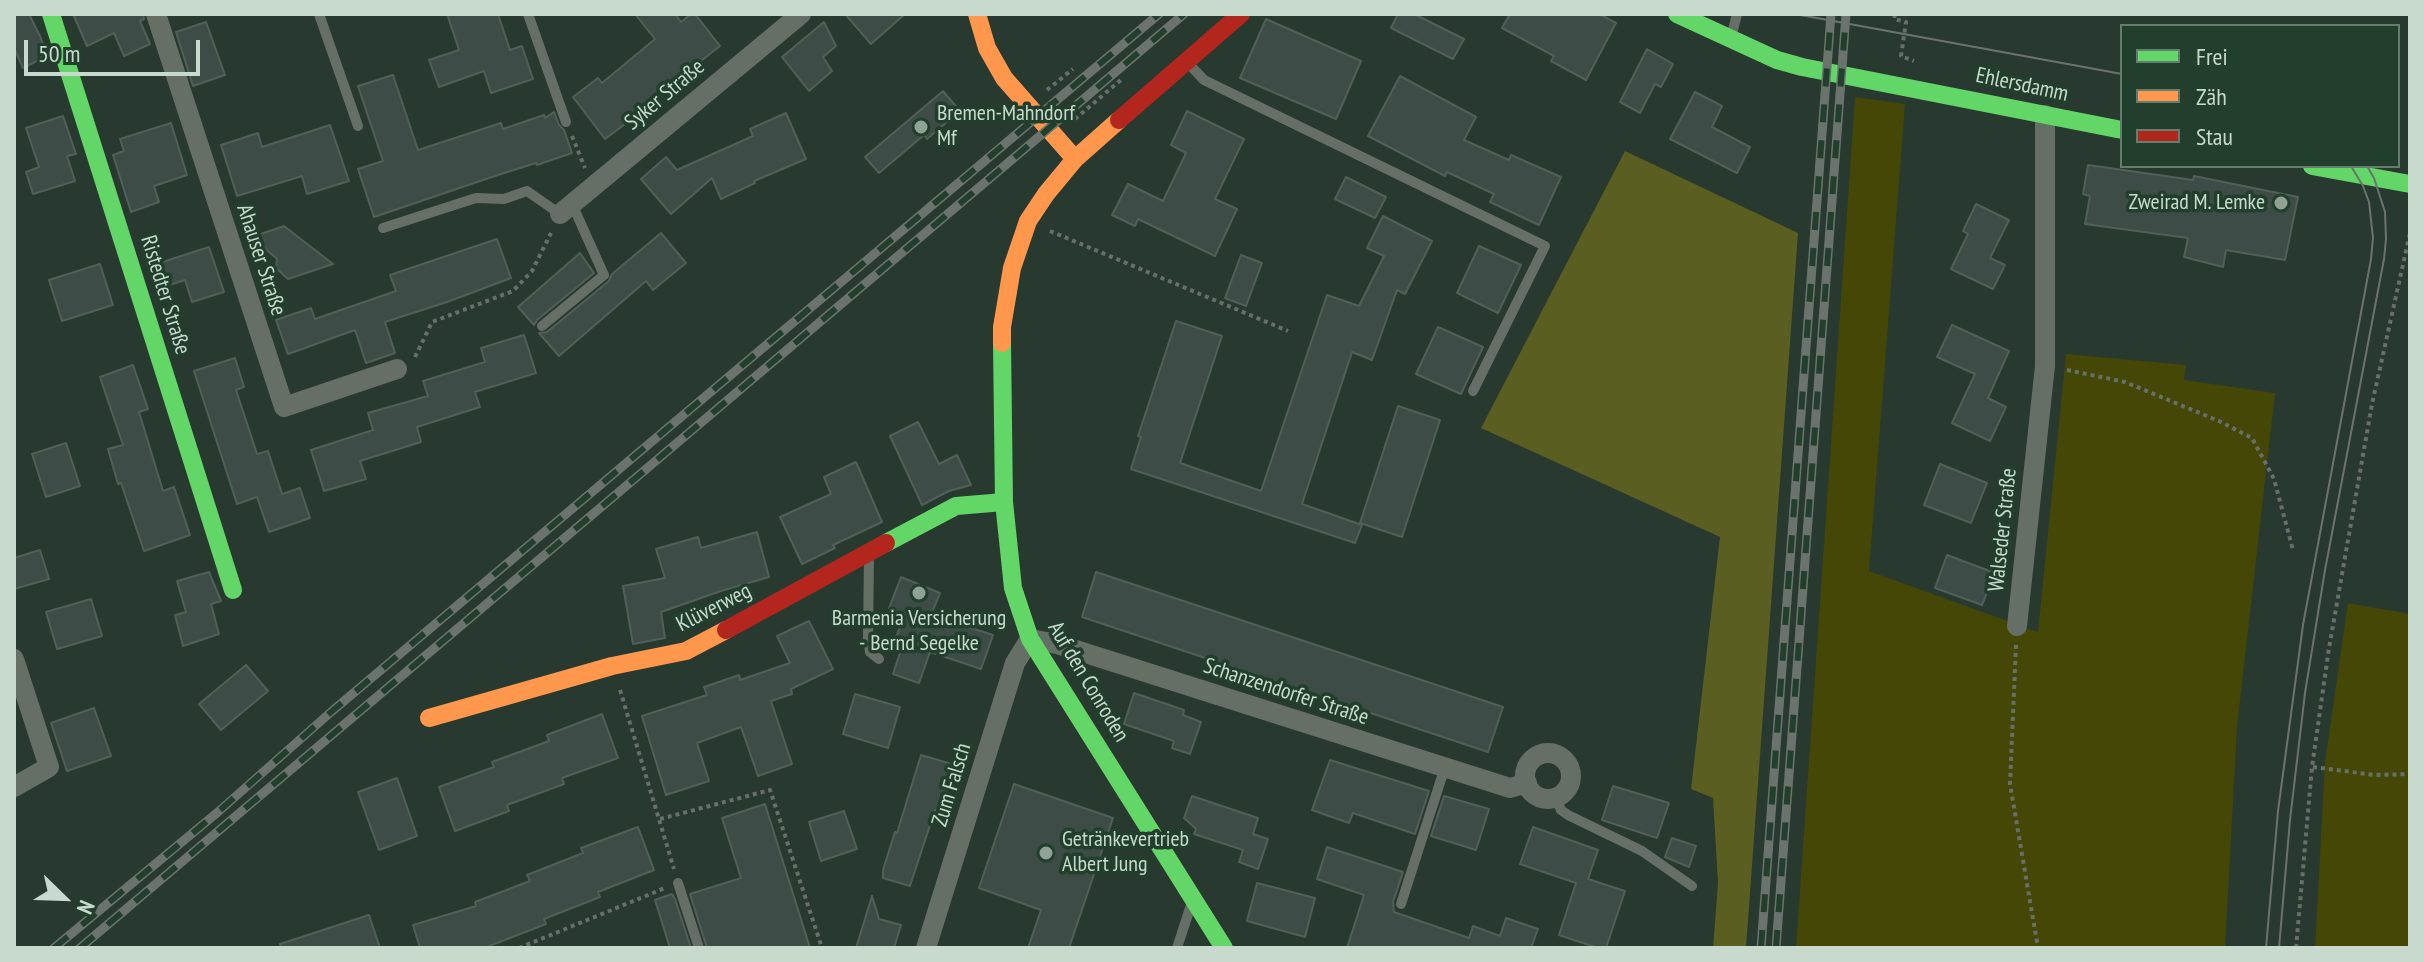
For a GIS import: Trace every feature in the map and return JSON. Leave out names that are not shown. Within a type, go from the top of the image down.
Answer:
[{"type":"street","name":"Ristedter Straße","points":[[51,14],[233,590]]},
{"type":"street","name":"Ahauser Straße","points":[[156,14],[284,407],[397,369]]},
{"type":"street","name":"Syker Straße","points":[[566,209],[801,14]]},
{"type":"street","points":[[977,14],[987,48],[1004,78],[1075,159]]},
{"type":"street","name":"Auf den Conroden","points":[[1224,948],[1030,639],[1013,588],[1004,502],[1002,327],[1012,268],[1028,221],[1046,194],[1075,159],[1241,14]]},
{"type":"street","name":"Ehlersdamm","points":[[1677,14],[1777,60],[1802,67],[2120,130]]},
{"type":"street","name":"Walseder Straße","points":[[2017,626],[2045,366],[2045,115]]},
{"type":"street","points":[[2323,168],[2410,184]]},
{"type":"street","name":"Klüverweg","points":[[429,718],[612,666],[686,651],[956,506],[1004,502]]},
{"type":"street","name":"Schanzendorfer Straße","points":[[1030,639],[1057,644],[1510,788],[1527,783],[1538,796],[1556,798]]},
{"type":"street","name":"Zum Falsch","points":[[926,948],[1015,663],[1030,639]]},
{"type":"street","points":[[14,659],[49,767],[14,787]]},
{"type":"street","points":[[1527,783],[1526,774],[1533,759],[1541,754],[1558,755],[1570,768],[1571,777],[1564,793],[1556,798]]},
{"type":"lane","points":[[319,14],[358,126]]},
{"type":"lane","points":[[528,14],[566,122]]},
{"type":"lane","points":[[1730,40],[1737,14]]},
{"type":"lane","points":[[1186,61],[1204,80],[1545,246],[1473,391]]},
{"type":"lane","points":[[383,228],[476,198],[504,199],[527,191],[566,209],[604,275],[542,326]]},
{"type":"lane","points":[[869,553],[868,638],[870,652],[879,659]]},
{"type":"lane","points":[[1401,904],[1445,767]]},
{"type":"lane","points":[[1556,798],[1561,810],[1568,815],[1642,851],[1692,886]]},
{"type":"lane","points":[[678,883],[699,948]]},
{"type":"lane","points":[[1177,948],[1193,899]]},
{"type":"path","points":[[1895,14],[1894,19],[1906,22],[1901,56],[1916,62],[1912,87]]},
{"type":"path","points":[[1028,106],[1073,69]]},
{"type":"path","points":[[1055,136],[1122,79]]},
{"type":"path","points":[[566,122],[593,186]]},
{"type":"path","points":[[397,369],[412,362],[432,322],[513,291],[532,271],[566,209]]},
{"type":"path","points":[[1028,221],[1288,331]]},
{"type":"path","points":[[2296,948],[2312,767],[2329,648],[2372,404],[2410,233]]},
{"type":"path","points":[[2045,366],[2125,382],[2252,438],[2274,479],[2293,550]]},
{"type":"path","points":[[2017,626],[2010,784],[2038,948]]},
{"type":"path","points":[[519,948],[678,883],[612,666]]},
{"type":"path","points":[[2312,767],[2375,775],[2410,774]]},
{"type":"path","points":[[660,819],[770,790],[822,948]]},
{"type":"shaded area","points":[[1855,97],[1905,104],[1869,571],[2038,632],[2066,354],[2186,365],[2184,380],[2275,393],[2237,727],[2225,948],[1796,948]]},
{"type":"shaded area","points":[[2348,603],[2410,614],[2410,948],[2315,948],[2325,762]]},
{"type":"green space","points":[[1625,151],[1798,233],[1746,948],[1713,948],[1718,883],[1713,798],[1691,789],[1720,537],[1481,428]]},
{"type":"building","points":[[14,14],[29,14],[47,56],[23,68],[14,48]]},
{"type":"building","points":[[73,14],[143,14],[144,19],[140,21],[150,44],[124,56],[114,33],[87,46]]},
{"type":"building","points":[[447,14],[498,14],[510,50],[522,46],[533,79],[491,93],[484,71],[439,87],[429,60],[459,50]]},
{"type":"building","points":[[635,14],[675,14],[681,22],[695,14],[720,46],[605,139],[573,97],[598,78],[602,83],[655,39]]},
{"type":"building","points":[[845,14],[905,14],[871,44]]},
{"type":"building","points":[[1398,14],[1414,14],[1464,39],[1453,59],[1391,28]]},
{"type":"building","points":[[1510,14],[1599,14],[1616,23],[1586,80],[1551,61],[1554,56],[1502,28]]},
{"type":"building","points":[[1266,19],[1361,61],[1336,119],[1240,78]]},
{"type":"building","points":[[206,22],[225,75],[193,86],[176,32]]},
{"type":"building","points":[[824,22],[836,46],[823,57],[832,71],[809,91],[782,57]]},
{"type":"building","points":[[1647,49],[1673,64],[1661,87],[1655,84],[1640,113],[1620,102]]},
{"type":"building","points":[[393,75],[418,150],[501,123],[503,129],[544,115],[545,118],[554,112],[572,153],[374,217],[358,169],[383,161],[358,86]]},
{"type":"building","points":[[1400,76],[1476,117],[1464,140],[1509,160],[1511,155],[1561,177],[1539,225],[1490,202],[1494,194],[1447,172],[1445,176],[1368,136]]},
{"type":"building","name":"Bremen-Mahndorf Mf","points":[[943,91],[960,111],[927,139],[924,135],[879,173],[865,157]]},
{"type":"building","points":[[1695,92],[1722,106],[1712,127],[1750,147],[1737,173],[1670,139]]},
{"type":"building","points":[[1187,111],[1244,139],[1215,199],[1237,209],[1215,256],[1138,219],[1135,226],[1112,215],[1128,184],[1163,201],[1186,153],[1171,145]]},
{"type":"building","points":[[786,113],[806,159],[721,199],[712,178],[671,214],[641,179],[666,157],[677,170],[753,136],[750,129]]},
{"type":"building","points":[[63,116],[76,154],[67,156],[75,181],[33,194],[26,172],[39,167],[26,128]]},
{"type":"building","points":[[171,123],[187,175],[154,186],[159,202],[131,212],[113,155],[124,151],[120,139]]},
{"type":"building","points":[[330,125],[349,181],[307,194],[302,176],[237,196],[221,145],[258,133],[262,147]]},
{"type":"building","points":[[2088,165],[2193,180],[2194,176],[2298,197],[2285,260],[2226,250],[2223,267],[2184,257],[2188,238],[2085,224],[2090,196],[2083,194]]},
{"type":"building","points":[[1346,177],[1386,197],[1375,218],[1335,199]]},
{"type":"building","points":[[1976,204],[2009,220],[1990,258],[2005,265],[1993,289],[1951,269],[1968,234],[1963,231]]},
{"type":"building","points":[[1383,216],[1432,241],[1405,294],[1397,290],[1372,360],[1352,352],[1302,504],[1362,525],[1355,543],[1131,469],[1141,437],[1138,436],[1176,321],[1222,336],[1180,463],[1261,491],[1327,295],[1359,306],[1384,256],[1367,248]]},
{"type":"building","points":[[284,226],[333,264],[288,279],[276,268],[277,259],[252,237]]},
{"type":"building","points":[[661,233],[686,263],[653,290],[646,281],[559,356],[539,333],[547,332]]},
{"type":"building","points":[[497,239],[511,278],[385,322],[395,353],[366,363],[355,330],[288,354],[276,320],[311,308],[315,319],[396,291],[390,275]]},
{"type":"building","points":[[1479,246],[1521,265],[1498,313],[1457,293]]},
{"type":"building","points":[[209,247],[224,292],[192,302],[185,280],[160,288],[153,265]]},
{"type":"building","points":[[580,253],[594,273],[534,325],[518,307]]},
{"type":"building","points":[[1241,255],[1262,263],[1246,306],[1225,298]]},
{"type":"building","points":[[100,264],[113,305],[62,321],[49,280]]},
{"type":"building","points":[[1952,325],[2009,351],[1988,398],[2006,407],[1990,441],[1952,423],[1975,374],[1937,357]]},
{"type":"building","points":[[1438,327],[1483,347],[1461,394],[1416,374]]},
{"type":"building","points":[[524,335],[536,373],[475,392],[480,407],[417,427],[421,442],[360,461],[366,479],[324,491],[311,450],[373,430],[368,413],[428,396],[423,381],[485,362],[481,348]]},
{"type":"building","points":[[235,358],[244,387],[236,390],[257,454],[268,451],[282,494],[300,488],[310,518],[269,532],[257,497],[237,504],[194,371]]},
{"type":"building","points":[[133,365],[148,409],[139,412],[163,491],[174,487],[190,535],[144,551],[108,449],[123,445],[100,377]]},
{"type":"building","points":[[1398,406],[1440,420],[1402,537],[1360,523]]},
{"type":"building","points":[[918,422],[939,464],[957,455],[971,485],[949,491],[922,505],[890,436]]},
{"type":"building","points":[[66,443],[80,486],[46,497],[32,454]]},
{"type":"building","points":[[856,462],[882,522],[833,545],[835,548],[802,564],[780,517],[831,494],[824,477]]},
{"type":"building","points":[[1940,464],[1987,483],[1971,523],[1924,505]]},
{"type":"building","points":[[757,532],[769,577],[661,612],[665,638],[633,644],[623,586],[665,578],[656,549],[698,537],[701,548]]},
{"type":"building","points":[[40,550],[49,579],[14,589],[14,558]]},
{"type":"building","points":[[1947,555],[1995,573],[1982,605],[1935,588]]},
{"type":"building","points":[[209,572],[221,601],[211,604],[219,634],[183,646],[175,615],[186,612],[177,581]]},
{"type":"building","points":[[1096,572],[1503,707],[1488,752],[1082,617]]},
{"type":"building","points":[[901,577],[940,593],[931,615],[993,635],[981,669],[930,652],[919,683],[893,674],[902,647],[893,644],[905,615],[889,608]]},
{"type":"building","points":[[91,599],[102,636],[57,649],[46,612]]},
{"type":"building","points":[[809,621],[833,669],[791,689],[792,694],[771,701],[792,764],[758,776],[741,727],[697,743],[709,781],[666,795],[642,716],[707,695],[704,687],[739,675],[740,680],[790,663],[777,636]]},
{"type":"building","points":[[246,665],[268,691],[221,730],[199,704]]},
{"type":"building","points":[[1134,693],[1184,710],[1183,715],[1201,722],[1190,754],[1172,748],[1174,741],[1124,724]]},
{"type":"building","points":[[855,694],[900,707],[888,748],[843,734]]},
{"type":"building","points":[[94,708],[111,756],[67,771],[51,723]]},
{"type":"building","points":[[602,714],[618,758],[562,778],[564,784],[507,805],[509,811],[455,831],[439,787],[494,767],[492,762],[549,741],[547,735]]},
{"type":"building","points":[[921,755],[955,765],[941,811],[935,810],[910,886],[883,878],[883,870]]},
{"type":"building","points":[[1330,760],[1429,791],[1415,834],[1353,813],[1349,823],[1312,810]]},
{"type":"building","points":[[397,778],[417,836],[379,850],[358,792]]},
{"type":"building","name":"Getränkevertrieb Albert Jung","points":[[1014,784],[1113,818],[1069,948],[1028,948],[1041,910],[979,888]]},
{"type":"building","points":[[1613,786],[1669,803],[1657,838],[1602,820]]},
{"type":"building","points":[[1192,796],[1258,818],[1253,834],[1268,839],[1258,869],[1239,862],[1243,850],[1194,834],[1196,829],[1184,818]]},
{"type":"building","points":[[1444,796],[1489,809],[1476,850],[1431,836]]},
{"type":"building","points":[[765,804],[810,948],[707,948],[690,894],[741,878],[722,818]]},
{"type":"building","points":[[844,811],[857,849],[821,861],[809,822]]},
{"type":"building","points":[[638,827],[654,870],[598,892],[600,897],[544,919],[546,924],[484,948],[420,948],[413,925],[476,906],[475,902],[530,881],[527,875],[583,853],[581,848]]},
{"type":"building","points":[[1533,827],[1598,850],[1588,879],[1625,891],[1606,948],[1559,935],[1576,883],[1520,864]]},
{"type":"building","points":[[1672,838],[1696,846],[1689,867],[1665,857]]},
{"type":"building","points":[[1327,847],[1403,872],[1393,902],[1394,912],[1469,938],[1473,926],[1500,936],[1506,918],[1538,929],[1531,948],[1347,948],[1364,895],[1317,879]]},
{"type":"building","points":[[1257,883],[1315,898],[1305,937],[1247,921]]},
{"type":"building","points":[[672,894],[691,948],[670,948],[655,900]]},
{"type":"building","points":[[872,896],[879,919],[901,925],[894,948],[856,948]]},
{"type":"building","points":[[369,915],[380,948],[281,948],[280,944]]},
{"type":"tram line","points":[[1795,14],[2120,74]]},
{"type":"tram line","points":[[2266,948],[2278,811],[2303,625],[2371,259],[2373,238],[2369,202],[2352,168]]},
{"type":"tram line","points":[[2279,948],[2305,693],[2384,259],[2385,212],[2368,168]]},
{"type":"railway","points":[[54,948],[1159,14]]},
{"type":"railway","points":[[80,948],[1184,14]]},
{"type":"railway","points":[[1761,948],[1831,14]]},
{"type":"railway","points":[[1776,948],[1846,14]]},
{"type":"traffic: fast","points":[[51,14],[233,590]]},
{"type":"traffic: fast","points":[[1677,14],[1777,60],[1802,67],[2120,130]]},
{"type":"traffic: fast","points":[[2323,168],[2410,184]]},
{"type":"traffic: fast","points":[[1002,343],[1004,502],[1013,588],[1030,639],[1224,948]]},
{"type":"traffic: fast","points":[[886,543],[956,506],[1004,502]]},
{"type":"traffic: slow","points":[[977,14],[987,48],[1004,78],[1075,159]]},
{"type":"traffic: slow","points":[[1002,343],[1012,268],[1028,221],[1075,159],[1119,120]]},
{"type":"traffic: slow","points":[[429,718],[612,666],[686,651],[726,630]]},
{"type":"traffic: jam","points":[[1119,120],[1241,14]]},
{"type":"traffic: jam","points":[[726,630],[886,543]]},
{"type":"place","name":"Bremen-Mahndorf Mf","points":[[921,127]]},
{"type":"place","name":"Zweirad M. Lemke","points":[[2281,203]]},
{"type":"place","name":"Barmenia Versicherung - Bernd Segelke","points":[[919,593]]},
{"type":"place","name":"Getränkevertrieb Albert Jung","points":[[1046,853]]}]
